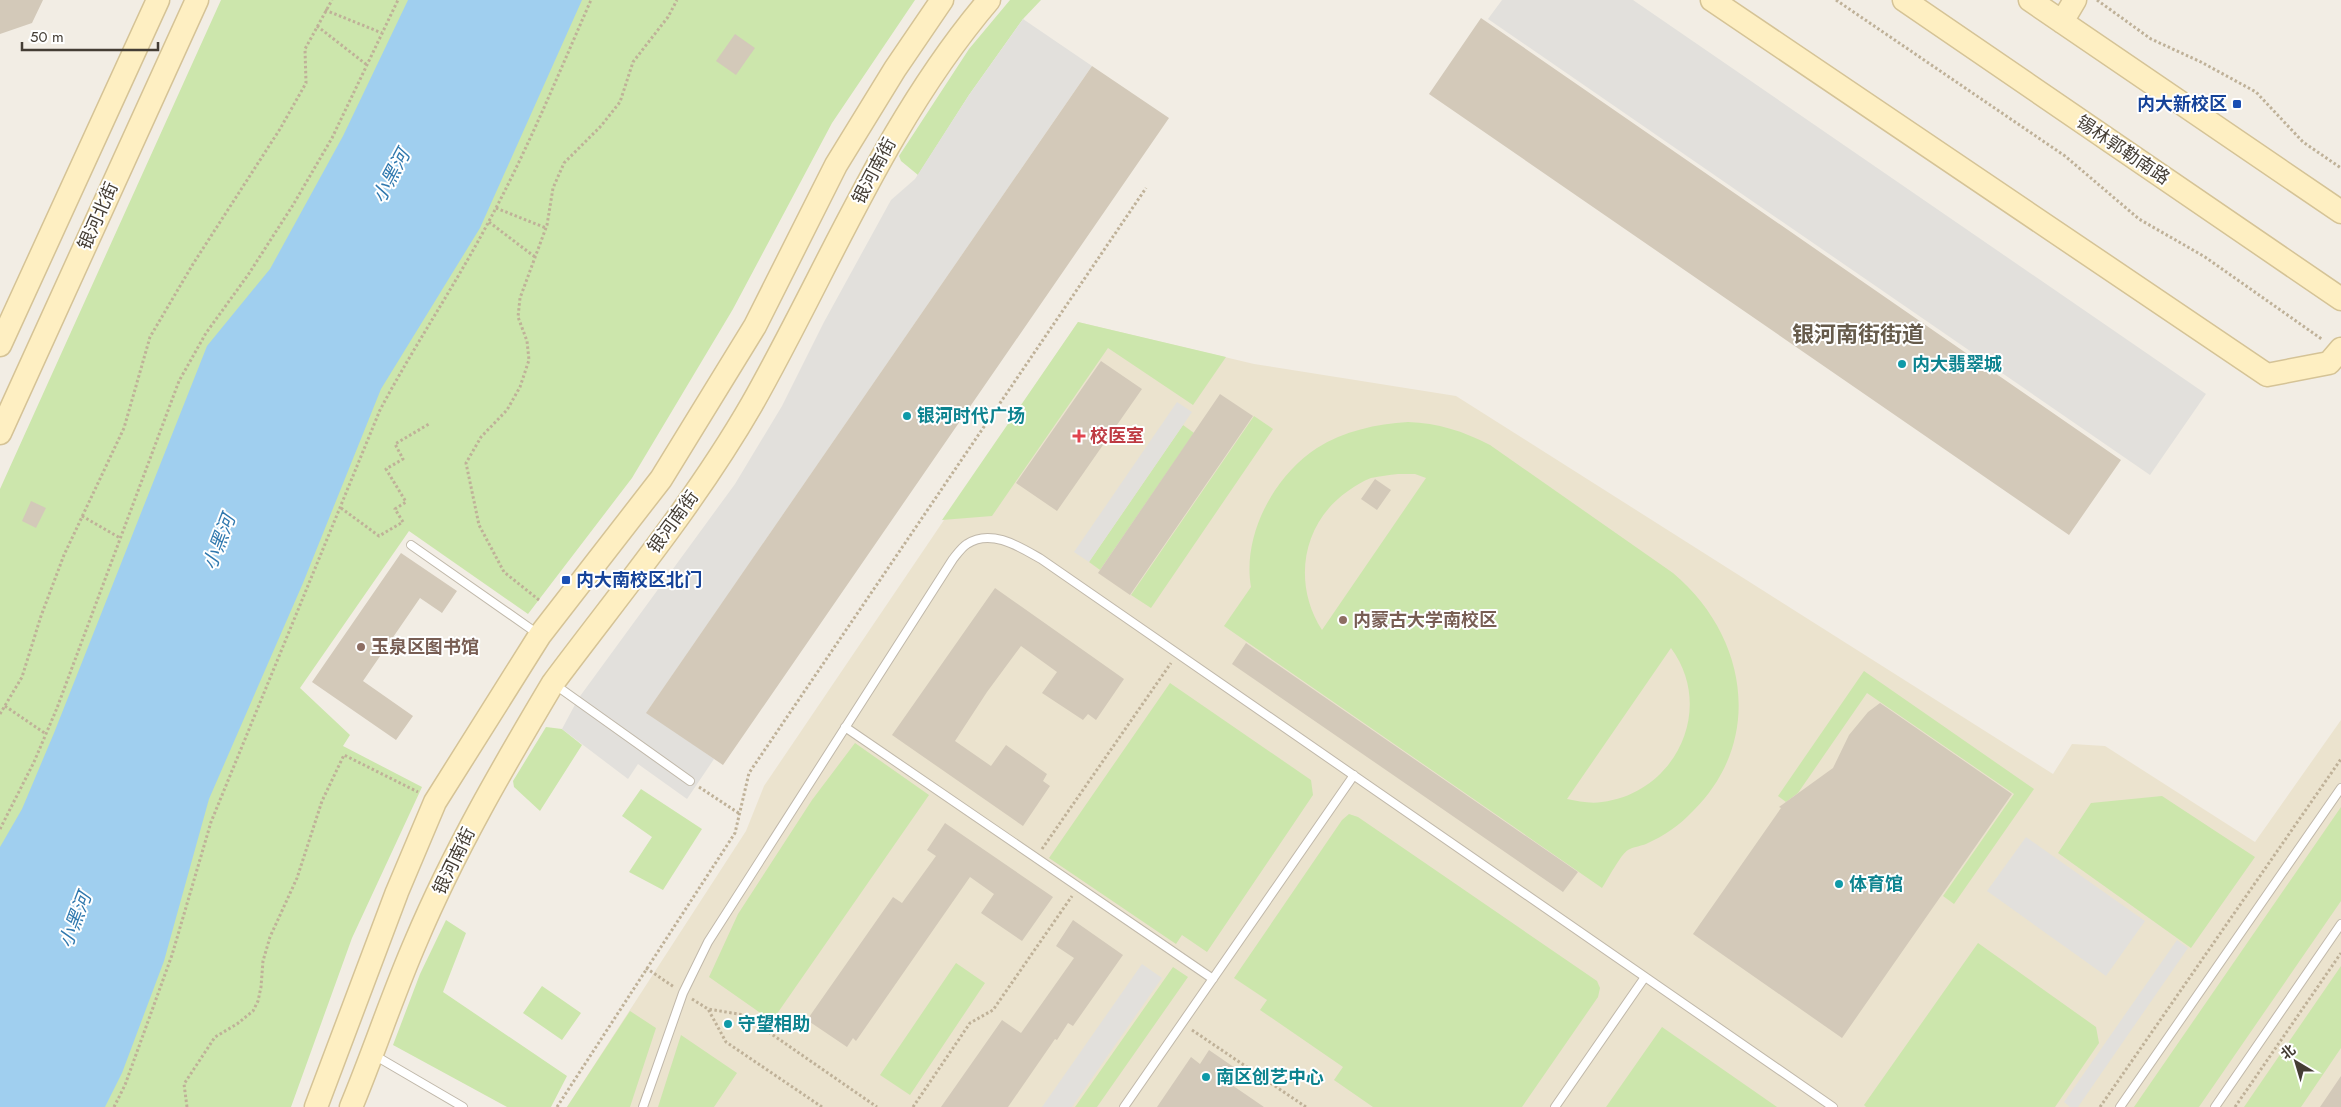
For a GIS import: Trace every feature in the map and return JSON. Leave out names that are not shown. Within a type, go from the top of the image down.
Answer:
[{"type":"main road","name":"银河北街","points":[[0,345],[158,0]]},
{"type":"main road","name":"银河北街","points":[[0,433],[197,0]]},
{"type":"main road","name":"银河南街","points":[[316,1107],[396,892],[435,802],[540,635],[661,479],[755,326],[836,165],[895,69],[942,0]]},
{"type":"main road","name":"银河南街","points":[[351,1107],[373,1055],[415,942],[458,848],[552,683],[686,506],[751,405],[891,138],[962,32],[989,0]]},
{"type":"main road","points":[[1712,0],[2267,375],[2329,363],[2340,350]]},
{"type":"main road","name":"锡林郭勒南路","points":[[1904,0],[2341,300]]},
{"type":"main road","points":[[2030,0],[2341,212]]},
{"type":"main road","points":[[2062,22],[2075,0]]},
{"type":"lane","points":[[642,1107],[683,993],[708,942],[953,558],[967,544],[985,538],[1009,541],[1041,559],[1833,1107]]},
{"type":"lane","points":[[411,545],[540,635]]},
{"type":"lane","points":[[552,683],[690,781]]},
{"type":"lane","points":[[845,727],[1213,979]]},
{"type":"lane","points":[[1124,1107],[1354,776]]},
{"type":"lane","points":[[2120,1107],[2341,788]]},
{"type":"lane","points":[[2215,1107],[2341,924]]},
{"type":"lane","points":[[1555,1107],[1645,977]]},
{"type":"lane","points":[[373,1055],[463,1107]]},
{"type":"path","points":[[0,714],[22,677],[41,616],[64,554],[124,428],[150,337],[192,264],[280,129],[306,83],[306,49],[332,0]]},
{"type":"path","points":[[0,829],[46,734],[179,382],[206,333],[248,275],[293,205],[332,138],[398,0]]},
{"type":"path","points":[[114,1107],[125,1084],[172,955],[211,822],[380,410],[409,354],[489,222],[526,146],[591,0]]},
{"type":"path","points":[[539,600],[504,572],[479,525],[466,463],[481,437],[507,410],[520,387],[529,360],[527,341],[518,317],[520,298],[546,228],[553,188],[564,163],[601,126],[620,102],[633,62],[668,16],[677,0]]},
{"type":"path","points":[[1836,0],[2065,156],[2139,219],[2205,257],[2340,350]]},
{"type":"path","points":[[2097,0],[2151,39],[2201,62],[2256,92],[2303,142],[2341,168]]},
{"type":"path","points":[[325,10],[382,33]]},
{"type":"path","points":[[317,26],[367,65]]},
{"type":"path","points":[[557,1107],[735,833],[749,773],[1146,188]]},
{"type":"path","points":[[496,208],[546,228]]},
{"type":"path","points":[[489,222],[535,257]]},
{"type":"path","points":[[341,508],[379,536],[403,522],[395,509],[406,502],[386,469],[403,459],[394,444],[429,424]]},
{"type":"path","points":[[82,516],[120,538]]},
{"type":"path","points":[[1036,858],[1178,654]]},
{"type":"path","points":[[4,706],[46,734]]},
{"type":"path","points":[[187,1107],[184,1084],[198,1061],[215,1036],[242,1020],[253,1011],[258,1001],[262,987],[263,961],[270,937],[297,878],[322,801],[344,754],[425,796]]},
{"type":"path","points":[[2100,1107],[2341,759]]},
{"type":"path","points":[[690,781],[740,814]]},
{"type":"path","points":[[913,1107],[970,1023],[992,1010],[1078,887]]},
{"type":"path","points":[[2235,1107],[2341,953]]},
{"type":"path","points":[[822,1107],[726,1042],[708,1009],[744,1015],[878,1107]]},
{"type":"path","points":[[1182,1024],[1306,1107]]},
{"type":"shaded area","points":[[1502,0],[1633,0],[2206,394],[2150,475],[1488,19]]},
{"type":"shaded area","points":[[1023,19],[1092,66],[647,712],[714,759],[687,799],[638,764],[628,779],[562,729],[578,699],[735,484],[782,406],[824,322],[891,200],[915,179],[969,95]]},
{"type":"shaded area","name":"内蒙古大学南校区","points":[[1078,322],[1254,364],[1456,396],[2053,774],[2072,744],[2105,746],[2255,842],[2341,720],[2341,1107],[567,1107],[746,831],[764,786]]},
{"type":"shaded area","points":[[1177,402],[1192,412],[1089,562],[1074,552]]},
{"type":"shaded area","points":[[2026,837],[2145,921],[2106,976],[1987,891]]},
{"type":"shaded area","points":[[2177,940],[2188,948],[2078,1107],[2070,1107],[2064,1102]]},
{"type":"shaded area","points":[[1142,964],[1162,978],[1072,1107],[1042,1107]]},
{"type":"green space","points":[[221,0],[915,0],[832,123],[733,309],[632,478],[528,614],[409,531],[300,688],[350,735],[343,746],[422,787],[352,938],[291,1107],[0,1107],[0,489]]},
{"type":"green space","points":[[1010,0],[1041,0],[1023,19],[969,95],[918,175],[901,161],[899,156],[969,49]]},
{"type":"green space","points":[[1078,322],[1226,357],[1193,405],[1108,348],[992,516],[942,520]]},
{"type":"green space","points":[[1254,416],[1273,429],[1151,608],[1131,595]]},
{"type":"green space","points":[[1408,422],[1440,426],[1490,445],[1673,573],[1698,598],[1717,626],[1731,657],[1738,689],[1738,721],[1731,753],[1716,783],[1683,821],[1665,834],[1625,852],[1602,888],[1224,626],[1251,587],[1249,567],[1251,547],[1257,528],[1265,508],[1287,474],[1301,460],[1327,442],[1361,429]],"holes":[[[1398,474],[1415,474],[1426,478],[1322,630],[1313,612],[1307,593],[1305,574],[1306,555],[1320,520],[1332,504],[1359,484],[1371,478]],[[1671,648],[1684,672],[1689,697],[1688,721],[1681,744],[1668,765],[1650,783],[1628,795],[1598,803],[1567,799]]]},
{"type":"green space","points":[[1183,425],[1194,433],[1100,570],[1089,562]]},
{"type":"green space","points":[[1864,671],[2034,789],[1954,904],[1943,896],[2014,794],[1867,693],[1798,793],[1786,802],[1778,796]]},
{"type":"green space","points":[[1170,683],[1311,780],[1313,795],[1207,952],[1182,935],[1176,944],[1049,858]]},
{"type":"green space","points":[[546,727],[562,729],[582,745],[540,811],[514,787],[513,781]]},
{"type":"green space","points":[[855,743],[929,795],[772,1021],[709,977],[738,914],[812,800]]},
{"type":"green space","points":[[641,789],[702,829],[663,890],[629,872],[652,837],[622,816]]},
{"type":"green space","points":[[2162,796],[2255,857],[2191,948],[2058,853],[2091,803]]},
{"type":"green space","points":[[2341,807],[2341,901],[2199,1107],[2134,1107]]},
{"type":"green space","points":[[1349,814],[1358,817],[1597,981],[1600,988],[1598,997],[1522,1107],[1373,1107],[1334,1080],[1343,1067],[1260,1010],[1267,1000],[1234,978],[1342,820]]},
{"type":"green space","points":[[446,920],[466,933],[443,992],[567,1076],[551,1107],[507,1107],[393,1045],[420,974]]},
{"type":"green space","points":[[1978,943],[2096,1027],[2099,1043],[2055,1107],[1866,1107],[1864,1105]]},
{"type":"green space","points":[[956,963],[985,983],[910,1095],[880,1075]]},
{"type":"green space","points":[[2341,966],[2341,1048],[2301,1107],[2244,1107]]},
{"type":"green space","points":[[1173,967],[1188,977],[1097,1107],[1075,1107]]},
{"type":"green space","points":[[542,986],[581,1013],[562,1040],[523,1013]]},
{"type":"green space","points":[[630,1011],[656,1028],[630,1107],[567,1107]]},
{"type":"green space","points":[[1662,1027],[1777,1107],[1606,1107]]},
{"type":"green space","points":[[681,1035],[737,1073],[714,1107],[658,1107]]},
{"type":"water","name":"小黑河","points":[[408,0],[582,0],[480,228],[381,389],[303,583],[209,799],[164,961],[122,1073],[105,1107],[0,1107],[0,847],[22,809],[54,733],[207,346],[270,269],[343,136]]},
{"type":"building","points":[[0,0],[43,0],[32,23],[0,34]]},
{"type":"building","name":"内大翡翠城","points":[[1481,18],[2121,460],[2069,535],[1429,94]]},
{"type":"building","points":[[735,34],[755,48],[736,75],[716,61]]},
{"type":"building","name":"银河时代广场","points":[[1092,66],[1169,118],[723,765],[646,713]]},
{"type":"building","name":"校医室","points":[[1101,361],[1142,389],[1057,511],[1016,483]]},
{"type":"building","points":[[1220,394],[1253,416],[1130,595],[1098,573]]},
{"type":"building","points":[[1375,479],[1391,490],[1377,510],[1361,499]]},
{"type":"building","points":[[31,501],[46,508],[36,528],[22,521]]},
{"type":"building","name":"玉泉区图书馆","points":[[401,553],[457,591],[442,613],[420,598],[363,681],[413,716],[396,740],[312,682]]},
{"type":"building","points":[[995,588],[1124,679],[1096,720],[1088,714],[1083,720],[1042,693],[1057,672],[1021,646],[987,692],[955,741],[991,766],[1006,745],[1047,774],[1043,781],[1050,786],[1023,826],[892,735]]},
{"type":"building","points":[[1246,643],[1578,872],[1563,892],[1232,664]]},
{"type":"building","name":"体育馆","points":[[1880,703],[2012,794],[1842,1038],[1693,934],[1781,808],[1779,807],[1833,768],[1849,735],[1868,712]]},
{"type":"building","points":[[945,823],[1053,897],[1022,941],[981,913],[994,894],[970,877],[856,1041],[853,1038],[847,1047],[807,1020],[893,897],[902,903],[936,856],[927,850]]},
{"type":"building","points":[[1073,920],[1123,955],[1073,1026],[1068,1023],[1057,1040],[1055,1039],[1008,1107],[941,1107],[1002,1020],[1021,1033],[1074,958],[1056,946]]},
{"type":"building","name":"南区创艺中心","points":[[1209,1050],[1238,1070],[1229,1083],[1264,1107],[1157,1107],[1191,1057],[1200,1064]]},
{"type":"building","points":[[2341,1076],[2341,1107],[2320,1107]]},
{"type":"place","name":"内大新校区","points":[[2237,104]]},
{"type":"place","name":"内大翡翠城","points":[[1902,364]]},
{"type":"place","name":"银河时代广场","points":[[907,416]]},
{"type":"place","name":"校医室","points":[[1079,436]]},
{"type":"place","name":"内大南校区北门","points":[[566,580]]},
{"type":"place","name":"内蒙古大学南校区","points":[[1343,620]]},
{"type":"place","name":"玉泉区图书馆","points":[[361,647]]},
{"type":"place","name":"体育馆","points":[[1839,884]]},
{"type":"place","name":"守望相助","points":[[728,1024]]},
{"type":"place","name":"南区创艺中心","points":[[1206,1077]]},
{"type":"district","name":"银河南街街道","points":[[1858,334]]}]
